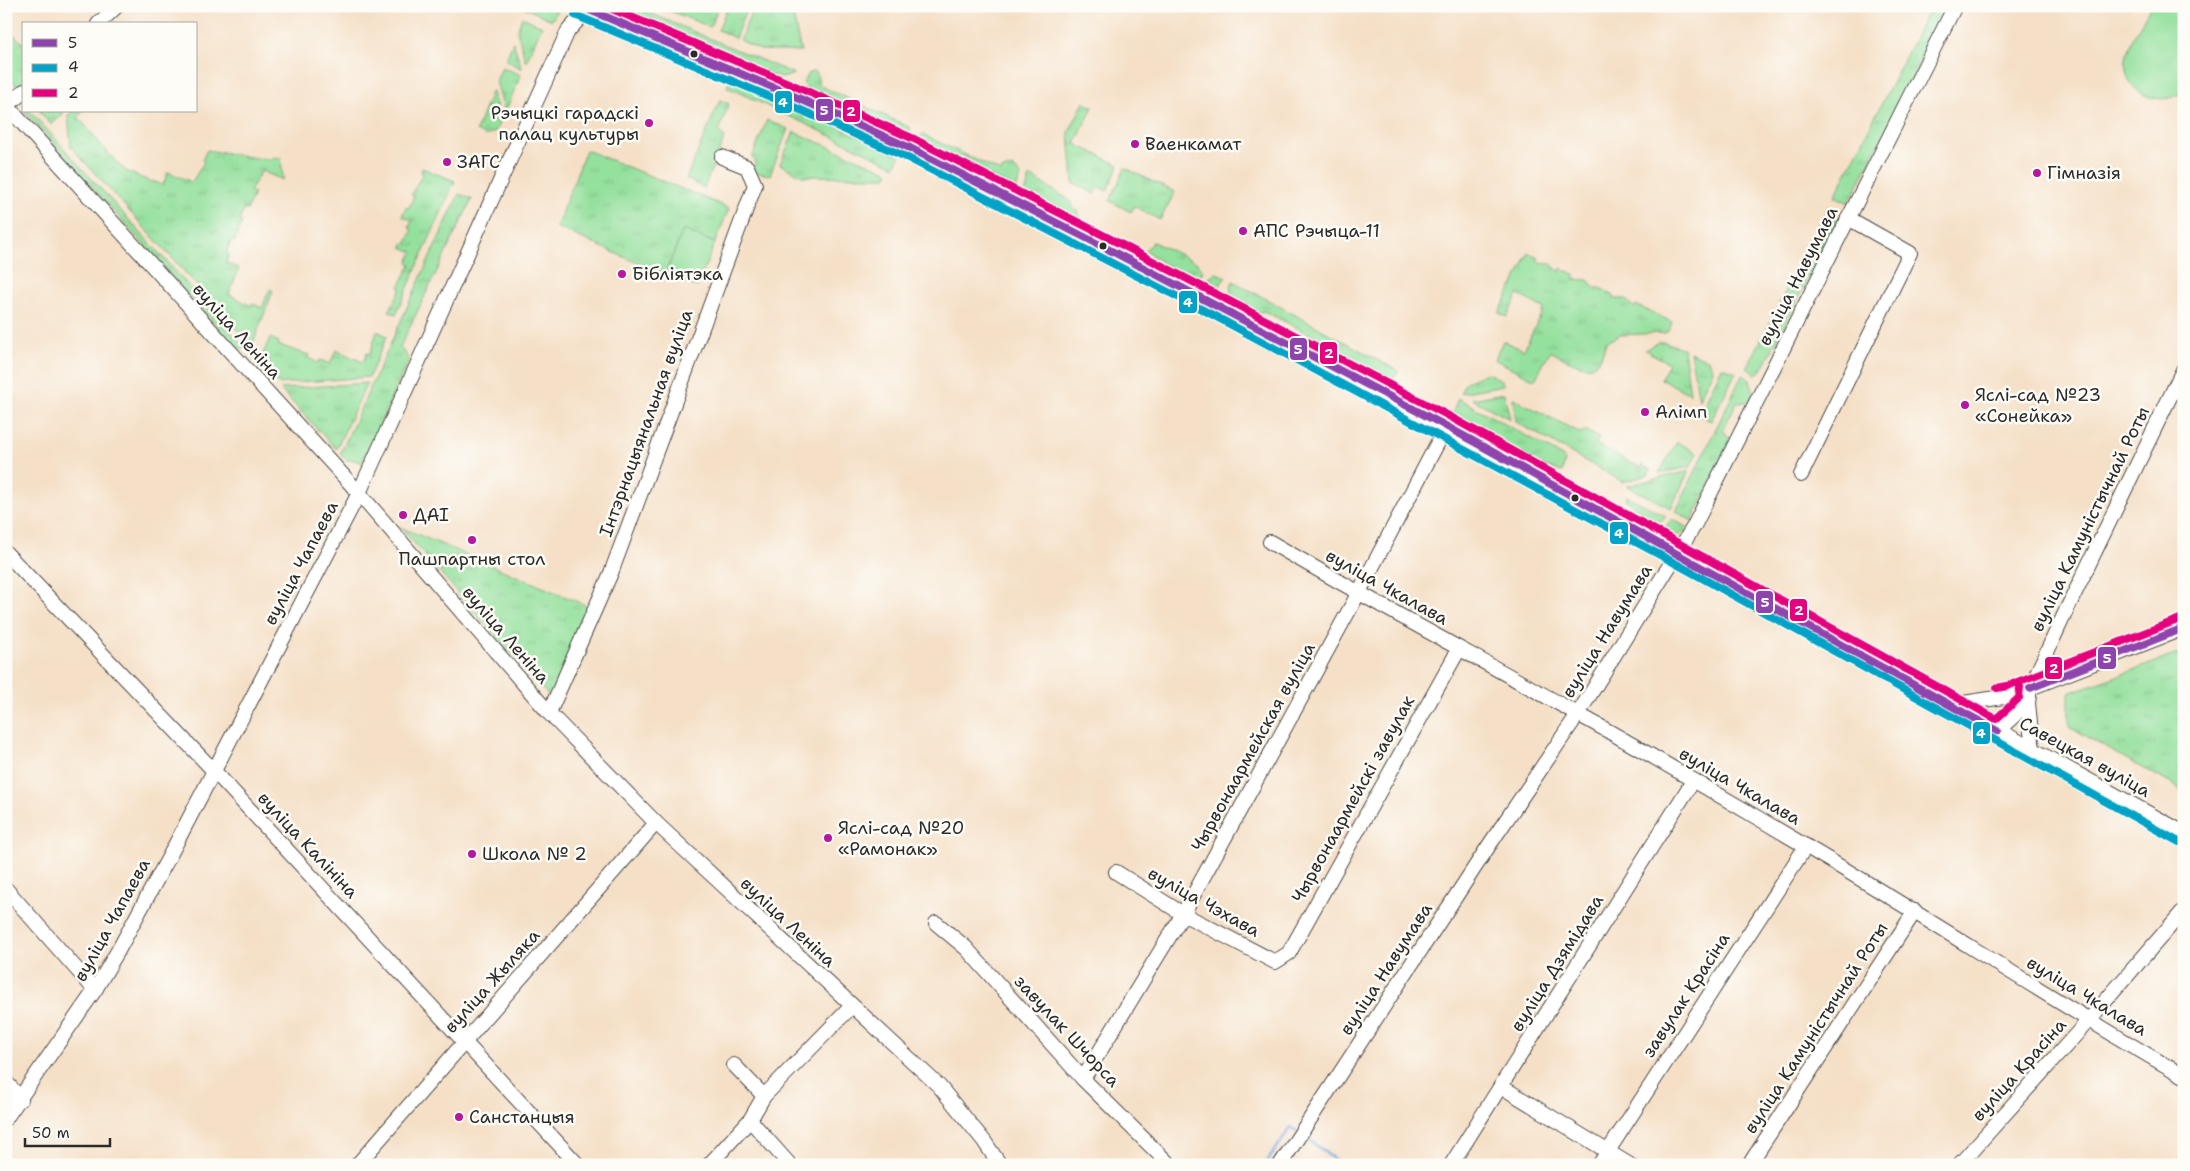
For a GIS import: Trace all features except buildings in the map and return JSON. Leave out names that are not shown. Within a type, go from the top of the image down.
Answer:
[{"type":"street","points":[[100,22],[118,6]]},
{"type":"street","name":"вуліца Навумава","points":[[1280,1165],[1484,852],[1578,714],[1694,526],[1955,6]]},
{"type":"street","name":"Савецкая вуліца","points":[[586,7],[910,148],[1214,304],[1678,553],[2184,833]]},
{"type":"street","name":"вуліца Чапаева","points":[[6,1118],[95,990],[166,863],[358,493],[568,31],[586,7]]},
{"type":"street","points":[[7,106],[22,93]]},
{"type":"street","name":"вуліца Леніна","points":[[7,106],[358,493],[549,713],[656,823],[851,1007],[939,1086],[984,1141],[1000,1165]]},
{"type":"street","name":"Інтэрнацыянальная вуліца","points":[[549,713],[610,573],[755,185],[746,167],[722,157]]},
{"type":"street","points":[[1801,475],[1910,253],[1848,218]]},
{"type":"street","name":"вуліца Камуністычнай Роты","points":[[2033,751],[2028,703],[2030,688],[2184,368]]},
{"type":"street","name":"Чырвонаармейская вуліца","points":[[1083,1078],[1183,914],[1358,594],[1446,427]]},
{"type":"street","name":"вуліца Чкалава","points":[[1270,542],[1358,594],[1578,714],[1806,846],[1915,911],[2088,1021],[2184,1076]]},
{"type":"street","name":"вуліца Калініна","points":[[6,553],[214,771],[578,1165]]},
{"type":"street","points":[[1950,705],[2010,696],[2184,628]]},
{"type":"street","name":"Чырвонаармейскі завулак","points":[[1275,962],[1288,953],[1459,649]]},
{"type":"street","points":[[1998,731],[2010,696]]},
{"type":"street","points":[[1998,731],[2028,703]]},
{"type":"street","name":"вуліца Дзямідава","points":[[1452,1165],[1693,780]]},
{"type":"street","name":"вуліца Жыляка","points":[[357,1165],[656,823]]},
{"type":"street","name":"завулак Красіна","points":[[1599,1165],[1806,846]]},
{"type":"street","name":"вуліца Чэхава","points":[[1116,872],[1183,914],[1275,962]]},
{"type":"street","points":[[6,889],[95,990]]},
{"type":"street","name":"вуліца Красіна","points":[[1959,1165],[2184,910]]},
{"type":"street","name":"вуліца Камуністычнай Роты","points":[[1749,1165],[1915,911]]},
{"type":"street","name":"завулак Шчорса","points":[[936,923],[966,948],[1083,1078],[1170,1165]]},
{"type":"street","points":[[709,1165],[750,1120],[764,1096],[851,1007]]},
{"type":"street","points":[[734,1065],[764,1096]]},
{"type":"street","points":[[6,1082],[20,1099]]},
{"type":"street","points":[[1502,1087],[1630,1165]]},
{"type":"street","points":[[750,1120],[790,1165]]},
{"type":"green space","points":[[521,6],[547,6],[557,10],[552,20]]},
{"type":"green space","points":[[625,6],[633,6],[794,74],[783,78],[771,75],[622,13]]},
{"type":"green space","points":[[658,6],[719,6],[710,27]]},
{"type":"green space","points":[[728,6],[748,6],[735,38],[718,30]]},
{"type":"green space","points":[[754,6],[791,6],[801,52],[760,50],[740,40]]},
{"type":"green space","points":[[1931,6],[1948,6],[1849,203],[1835,196]]},
{"type":"green space","points":[[2151,6],[2184,6],[2184,91],[2164,99],[2144,95],[2129,81],[2126,71],[2127,52]]},
{"type":"green space","points":[[522,17],[542,26],[526,62],[517,31]]},
{"type":"green space","points":[[13,34],[22,42],[22,86],[19,88],[6,74],[6,40]]},
{"type":"green space","points":[[513,42],[522,69],[506,60]]},
{"type":"green space","points":[[502,67],[521,75],[505,112],[496,81]]},
{"type":"green space","points":[[813,71],[817,73],[819,85],[911,128],[907,135],[809,91],[803,82],[809,73]]},
{"type":"green space","points":[[729,82],[745,83],[900,156],[895,166],[727,87]]},
{"type":"green space","points":[[492,90],[500,119],[496,131],[486,136],[476,131]]},
{"type":"green space","points":[[720,100],[729,104],[719,131],[725,137],[704,188],[686,179]]},
{"type":"green space","points":[[1084,102],[1093,107],[1075,144],[1119,165],[1107,191],[1099,187],[1095,194],[1073,183],[1069,132]]},
{"type":"green space","points":[[25,112],[31,112],[247,350],[236,347]]},
{"type":"green space","points":[[40,112],[63,112],[63,114],[51,125]]},
{"type":"green space","points":[[71,112],[82,112],[78,117],[115,161],[126,171],[163,185],[168,172],[192,182],[204,162],[202,160],[207,150],[262,159],[281,158],[283,180],[261,171],[250,191],[254,193],[247,210],[244,209],[239,221],[242,222],[234,242],[231,241],[226,253],[229,254],[226,263],[239,268],[229,294],[251,306],[252,303],[262,308],[270,289],[273,291],[252,346],[71,147],[68,115]]},
{"type":"green space","points":[[767,120],[788,129],[770,175],[752,172],[756,161],[752,158]]},
{"type":"green space","points":[[794,132],[889,172],[886,177],[802,176],[780,164]]},
{"type":"green space","points":[[922,134],[1001,172],[1003,169],[1013,167],[1021,176],[1016,189],[918,140]]},
{"type":"green space","points":[[586,150],[729,208],[715,243],[683,230],[665,275],[556,227]]},
{"type":"green space","points":[[422,168],[455,181],[396,314],[389,311],[401,289],[399,287],[411,264],[408,262],[413,252],[402,247],[403,243],[406,244],[412,230],[409,228],[412,220],[402,216],[406,207],[409,208],[414,196],[411,195],[423,173],[421,172]]},
{"type":"green space","points":[[1125,168],[1175,192],[1160,220],[1134,206],[1131,212],[1110,201]]},
{"type":"green space","points":[[1030,176],[1068,199],[1081,218],[1060,212],[1025,194]]},
{"type":"green space","points":[[459,194],[472,199],[400,347],[409,359],[364,460],[360,463],[357,460],[346,460],[340,454]]},
{"type":"green space","points":[[1828,207],[1836,211],[1839,217],[1762,370],[1756,374],[1747,368]]},
{"type":"green space","points":[[683,230],[715,243],[697,287],[665,275]]},
{"type":"green space","points":[[1153,242],[1198,263],[1202,272],[1198,282],[1164,264],[1145,250]]},
{"type":"green space","points":[[1529,253],[1539,258],[1537,262],[1550,263],[1560,272],[1561,268],[1575,275],[1574,279],[1588,280],[1597,290],[1598,287],[1615,296],[1613,299],[1626,299],[1634,308],[1636,305],[1672,322],[1670,328],[1666,333],[1620,335],[1606,342],[1599,360],[1592,366],[1580,365],[1550,351],[1535,380],[1494,359],[1503,341],[1524,350],[1544,308],[1518,295],[1507,317],[1499,313]]},
{"type":"green space","points":[[1216,273],[1226,277],[1218,287],[1205,287],[1209,278]]},
{"type":"green space","points":[[1233,281],[1398,371],[1396,375],[1393,378],[1384,380],[1341,356],[1341,350],[1264,311],[1258,313],[1242,305],[1233,298],[1231,293]]},
{"type":"green space","points":[[377,331],[387,336],[369,377],[278,384],[259,363],[270,338],[279,342],[278,345],[309,355],[308,358],[318,363],[320,360],[330,364],[336,350],[363,362],[367,353],[370,354]]},
{"type":"green space","points":[[1658,342],[1665,342],[1684,349],[1690,394],[1661,379],[1669,363],[1645,350]]},
{"type":"green space","points":[[1690,352],[1708,360],[1713,370],[1699,399]]},
{"type":"green space","points":[[1722,367],[1736,372],[1711,421],[1699,415]]},
{"type":"green space","points":[[1487,373],[1502,380],[1503,385],[1460,393],[1466,382]]},
{"type":"green space","points":[[1742,375],[1750,380],[1754,392],[1749,402],[1737,402],[1723,429],[1731,442],[1692,521],[1676,511]]},
{"type":"green space","points":[[367,383],[336,449],[280,389]]},
{"type":"green space","points":[[1504,393],[1510,419],[1472,399]]},
{"type":"green space","points":[[1458,398],[1562,456],[1565,460],[1562,472],[1535,463],[1459,421],[1453,413]]},
{"type":"green space","points":[[1513,398],[1582,434],[1585,430],[1599,438],[1596,444],[1641,468],[1642,465],[1651,470],[1648,475],[1623,482],[1516,422]]},
{"type":"green space","points":[[1677,442],[1697,453],[1690,467],[1659,473]]},
{"type":"green space","points":[[1689,471],[1671,508],[1627,486]]},
{"type":"green space","points":[[1627,496],[1666,516],[1657,525],[1625,499]]},
{"type":"green space","points":[[1672,519],[1688,528],[1675,536],[1660,533]]},
{"type":"green space","points":[[400,527],[595,609],[554,703],[546,693]]},
{"type":"green space","points":[[2184,652],[2184,791],[2069,727],[2069,693]]},
{"type":"waterway","points":[[1265,1165],[1291,1127],[1297,1131]]},
{"type":"waterway","points":[[1304,1136],[1341,1165]]},
{"type":"transit line","name":"5","points":[[580,6],[789,94],[910,148],[1102,246],[1442,424],[1997,731]]},
{"type":"transit line","name":"2","points":[[605,6],[793,85],[914,139],[1107,237],[1447,415],[1996,719],[2019,698],[2020,687]]},
{"type":"transit line","name":"4","points":[[575,15],[785,103],[906,157],[1209,313],[1673,562],[2179,842]]},
{"type":"transit line","name":"2","points":[[1997,688],[2007,686],[2180,619]]},
{"type":"transit line","name":"5","points":[[2030,688],[2184,628]]},
{"type":"place","name":"Рэчыцкі гарадскі палац культуры","points":[[649,123]]},
{"type":"place","name":"Ваенкамат","points":[[1135,144]]},
{"type":"place","name":"ЗАГС","points":[[447,162]]},
{"type":"place","name":"Гімназія","points":[[2037,173]]},
{"type":"place","name":"АПС Рэчыца-11","points":[[1243,231]]},
{"type":"place","name":"Бібліятэка","points":[[622,274]]},
{"type":"place","name":"Яслі-сад №23 «Сонейка»","points":[[1965,405]]},
{"type":"place","name":"Алімп","points":[[1645,412]]},
{"type":"place","name":"ДАІ","points":[[403,515]]},
{"type":"place","name":"Пашпартны стол","points":[[472,540]]},
{"type":"place","name":"Яслі-сад №20 «Рамонак»","points":[[828,838]]},
{"type":"place","name":"Школа № 2","points":[[472,854]]},
{"type":"place","name":"Санстанцыя","points":[[459,1117]]}]
